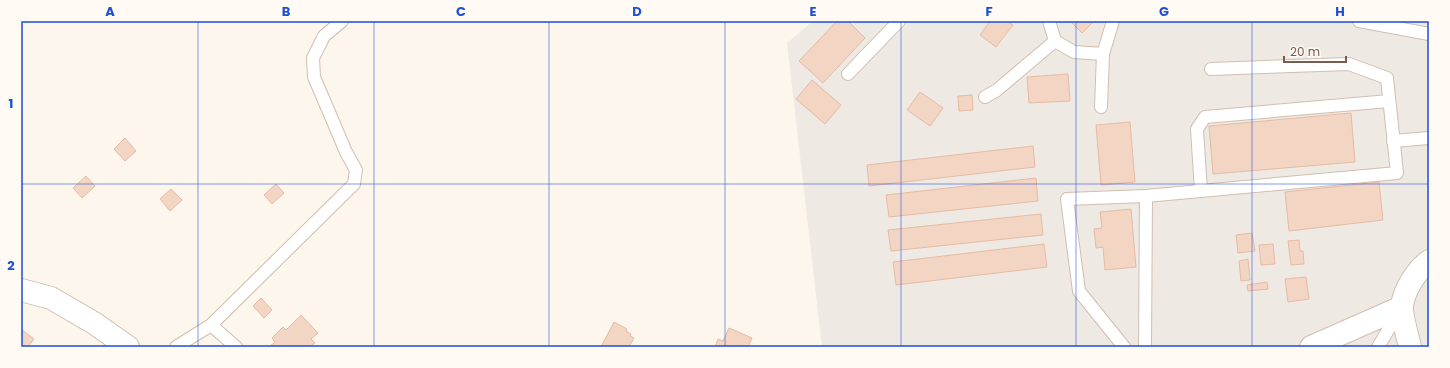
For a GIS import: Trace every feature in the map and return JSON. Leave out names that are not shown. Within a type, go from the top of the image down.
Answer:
[{"type":"street","points":[[1410,347],[1402,307],[1411,282],[1424,264],[1429,261]]},
{"type":"street","points":[[21,290],[51,298],[94,323],[128,347]]},
{"type":"street","points":[[1311,347],[1402,307]]},
{"type":"lane","points":[[176,347],[211,325],[354,184],[356,170],[346,152],[314,77],[314,58],[324,36],[342,21]]},
{"type":"lane","points":[[848,74],[898,21]]},
{"type":"lane","points":[[1049,21],[1055,41],[1074,52],[1103,54]]},
{"type":"lane","points":[[1101,106],[1103,54],[1113,21]]},
{"type":"lane","points":[[1359,21],[1426,29]]},
{"type":"lane","points":[[985,97],[997,90],[1055,41]]},
{"type":"lane","points":[[1124,347],[1079,291],[1067,199],[1146,196],[1397,173],[1386,78],[1349,64],[1211,69]]},
{"type":"lane","points":[[1201,191],[1197,129],[1205,117],[1389,101]]},
{"type":"lane","points":[[1394,141],[1429,138]]},
{"type":"lane","points":[[1145,347],[1146,196]]},
{"type":"lane","points":[[1378,347],[1402,307]]},
{"type":"lane","points":[[211,325],[236,347]]},
{"type":"shaded area","points":[[813,21],[1429,21],[1429,347],[822,347],[787,43]]},
{"type":"building","points":[[837,21],[848,21],[865,38],[823,83],[799,61]]},
{"type":"building","points":[[990,21],[1007,21],[1013,25],[996,47],[980,35]]},
{"type":"building","points":[[1070,21],[1094,21],[1082,33]]},
{"type":"building","points":[[1068,74],[1070,101],[1029,103],[1027,77]]},
{"type":"building","points":[[812,80],[841,105],[825,124],[796,99]]},
{"type":"building","points":[[920,92],[943,108],[930,126],[907,110]]},
{"type":"building","points":[[972,95],[973,110],[959,111],[958,96]]},
{"type":"building","points":[[1351,113],[1355,162],[1213,174],[1209,126]]},
{"type":"building","points":[[1130,122],[1135,182],[1101,185],[1096,125]]},
{"type":"building","points":[[125,138],[136,151],[125,161],[114,149]]},
{"type":"building","points":[[1033,146],[1035,167],[869,186],[867,165]]},
{"type":"building","points":[[86,176],[95,186],[82,198],[73,188]]},
{"type":"building","points":[[1036,178],[1038,201],[889,217],[886,195]]},
{"type":"building","points":[[1379,182],[1383,220],[1289,231],[1285,192]]},
{"type":"building","points":[[276,184],[284,193],[272,204],[264,195]]},
{"type":"building","points":[[171,189],[182,200],[170,211],[160,199]]},
{"type":"building","points":[[1131,209],[1136,267],[1105,270],[1103,247],[1096,248],[1094,229],[1102,228],[1100,212]]},
{"type":"building","points":[[1041,214],[1043,235],[891,251],[888,230]]},
{"type":"building","points":[[1252,233],[1255,251],[1238,253],[1236,235]]},
{"type":"building","points":[[1299,240],[1300,251],[1303,251],[1304,264],[1291,265],[1288,241]]},
{"type":"building","points":[[1044,244],[1047,267],[896,285],[893,262]]},
{"type":"building","points":[[1273,244],[1275,264],[1261,265],[1259,245]]},
{"type":"building","points":[[1248,259],[1250,280],[1241,281],[1239,261]]},
{"type":"building","points":[[1306,277],[1309,299],[1288,302],[1285,279]]},
{"type":"building","points":[[1267,282],[1268,289],[1248,291],[1247,285]]},
{"type":"building","points":[[261,298],[272,310],[264,318],[253,306]]},
{"type":"building","points":[[301,315],[318,333],[311,339],[315,343],[310,347],[271,347],[270,346],[275,342],[272,338],[283,327],[286,330]]},
{"type":"building","points":[[614,322],[627,329],[626,331],[634,338],[629,347],[601,347]]},
{"type":"building","points":[[729,328],[752,338],[748,347],[715,347],[718,339],[723,341]]},
{"type":"building","points":[[21,329],[34,339],[28,347],[21,347]]}]
